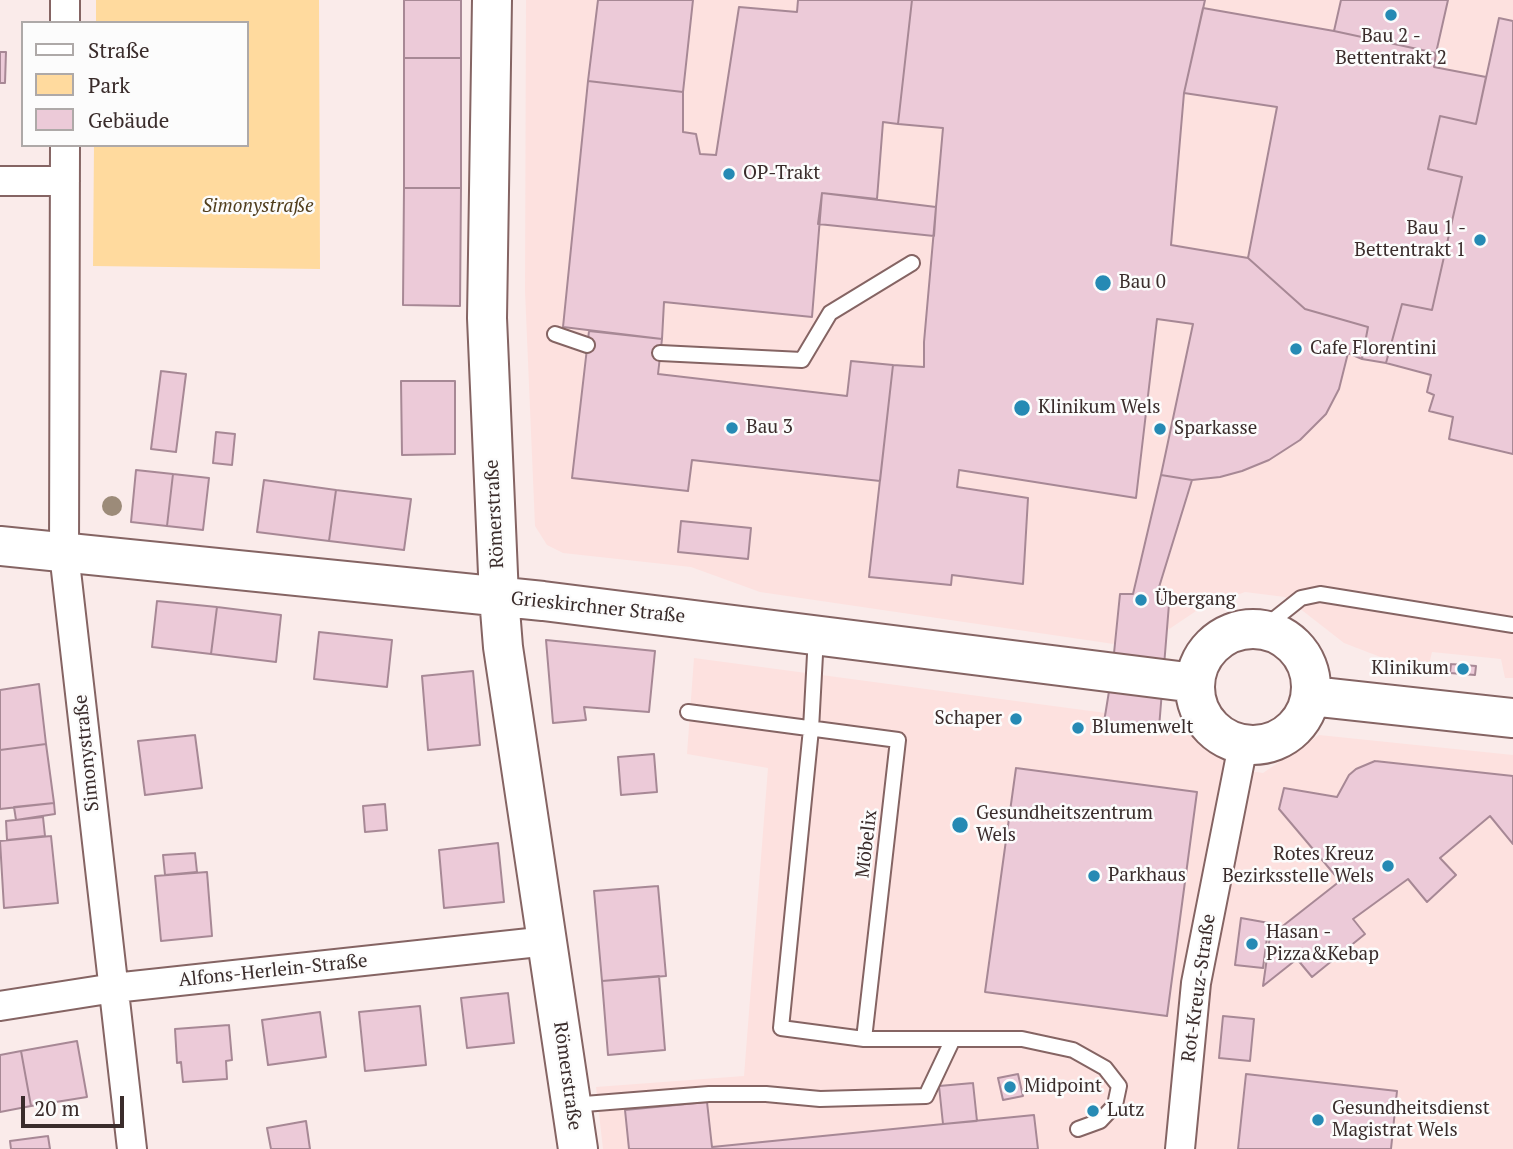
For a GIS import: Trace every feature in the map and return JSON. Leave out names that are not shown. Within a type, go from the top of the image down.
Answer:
[{"type":"main road","name":"Römerstraße","points":[[492,0],[487,318],[499,597],[503,647],[578,1149]]},
{"type":"main road","name":"Grieskirchner Straße","points":[[0,546],[499,597],[816,634],[1195,684]]},
{"type":"main road","points":[[1262,629],[1283,636],[1307,663],[1311,695],[1300,723],[1273,742],[1243,745],[1214,731],[1198,709],[1195,684],[1209,649],[1238,630],[1262,629]]},
{"type":"main road","points":[[1311,695],[1513,718]]},
{"type":"street","points":[[65,0],[65,21]]},
{"type":"street","name":"Simonystraße","points":[[65,147],[64,553],[132,1149]]},
{"type":"street","points":[[0,181],[65,181]]},
{"type":"street","name":"Rot-Kreuz-Straße","points":[[1180,1149],[1196,983],[1243,745]]},
{"type":"street","name":"Alfons-Herlein-Straße","points":[[0,1006],[114,988],[548,941]]},
{"type":"lane","points":[[660,353],[802,360],[830,313],[912,263]]},
{"type":"lane","points":[[555,334],[587,345]]},
{"type":"lane","points":[[1262,629],[1301,598],[1320,594],[1513,625]]},
{"type":"lane","points":[[816,634],[811,729],[781,1028],[864,1039],[1022,1039],[1073,1050],[1105,1068],[1119,1086],[1115,1105],[1100,1121],[1078,1129]]},
{"type":"lane","name":"Möbelix","points":[[688,712],[898,740],[864,1039]]},
{"type":"lane","points":[[571,1105],[709,1094],[820,1098],[926,1096],[953,1039]]},
{"type":"shaded area","name":"Klinikum Wels","points":[[526,0],[1513,0],[1513,678],[1505,678],[1501,659],[1432,652],[1428,669],[1396,663],[1344,643],[1285,597],[1245,592],[1199,609],[1141,648],[760,592],[691,567],[563,553],[547,545],[535,526],[525,291]]},
{"type":"shaded area","points":[[694,658],[1188,724],[1231,768],[1263,773],[1319,735],[1513,755],[1513,1149],[603,1149],[596,1087],[744,1076],[768,768],[687,754]]},
{"type":"green space","name":"Simonystraße","points":[[96,0],[319,0],[320,269],[93,266],[94,147],[248,147],[248,21],[96,21]]},
{"type":"building","points":[[404,0],[461,0],[461,58],[404,58]]},
{"type":"building","points":[[598,0],[693,0],[683,92],[588,81]]},
{"type":"building","name":"OP-Trakt","points":[[798,0],[912,0],[898,124],[883,122],[877,199],[822,193],[812,317],[664,302],[662,339],[563,327],[588,81],[683,92],[683,132],[696,134],[700,154],[716,155],[739,7],[797,12]]},
{"type":"building","name":"Bau 0","points":[[912,0],[1205,0],[1184,93],[1171,245],[1248,258],[1305,309],[1368,327],[1362,359],[1348,353],[1339,389],[1326,414],[1300,440],[1269,460],[1242,471],[1192,480],[1161,475],[1193,324],[1157,319],[1136,498],[959,470],[957,487],[1028,498],[1023,584],[952,575],[951,585],[869,577],[893,365],[924,367],[943,128],[898,124]]},
{"type":"building","name":"Bau 2 - Bettentrakt 2","points":[[1341,0],[1448,0],[1436,53],[1334,31]]},
{"type":"building","points":[[1203,8],[1334,31],[1436,53],[1434,67],[1486,77],[1476,124],[1440,116],[1428,169],[1462,177],[1432,310],[1402,304],[1386,363],[1362,359],[1368,327],[1305,309],[1248,258],[1277,107],[1184,93]]},
{"type":"building","name":"Bau 1 - Bettentrakt 1","points":[[1499,18],[1513,21],[1513,454],[1449,439],[1453,417],[1429,411],[1434,395],[1427,392],[1431,375],[1386,363],[1402,304],[1432,310],[1462,177],[1428,169],[1440,116],[1476,124]]},
{"type":"building","points":[[0,52],[6,52],[5,83],[0,83]]},
{"type":"building","points":[[404,58],[461,58],[461,188],[404,188]]},
{"type":"building","points":[[404,188],[461,188],[460,306],[403,305]]},
{"type":"building","points":[[822,193],[936,207],[934,236],[818,224]]},
{"type":"building","name":"Bau 3","points":[[589,331],[662,339],[658,374],[847,396],[851,361],[893,365],[880,481],[692,460],[688,491],[572,478]]},
{"type":"building","points":[[161,371],[186,374],[176,452],[151,449]]},
{"type":"building","points":[[401,381],[455,381],[455,454],[402,455]]},
{"type":"building","points":[[216,432],[235,434],[232,465],[213,463]]},
{"type":"building","points":[[136,470],[173,474],[167,526],[131,522]]},
{"type":"building","points":[[173,474],[209,478],[203,530],[167,526]]},
{"type":"building","name":"Übergang","points":[[1161,475],[1192,480],[1156,597],[1169,604],[1159,728],[1104,722],[1120,594],[1133,594]]},
{"type":"building","points":[[264,480],[336,490],[329,541],[257,532]]},
{"type":"building","points":[[336,490],[411,499],[404,550],[329,541]]},
{"type":"building","points":[[681,521],[751,528],[748,559],[678,552]]},
{"type":"building","points":[[157,601],[217,607],[211,654],[152,647]]},
{"type":"building","points":[[217,607],[281,615],[276,662],[211,654]]},
{"type":"building","points":[[319,632],[392,640],[387,687],[314,679]]},
{"type":"building","points":[[546,640],[655,651],[649,712],[584,707],[586,720],[553,723]]},
{"type":"building","name":"Klinikum","points":[[1451,664],[1476,666],[1475,675],[1450,673]]},
{"type":"building","points":[[473,671],[480,745],[428,750],[422,676]]},
{"type":"building","points":[[39,684],[46,744],[0,750],[0,690]]},
{"type":"building","points":[[195,735],[202,788],[145,795],[138,741]]},
{"type":"building","points":[[46,744],[54,803],[0,809],[0,750]]},
{"type":"building","points":[[654,754],[657,792],[621,795],[618,757]]},
{"type":"building","name":"Rotes Kreuz Bezirksstelle Wels","points":[[1375,761],[1513,776],[1513,844],[1490,816],[1440,858],[1456,875],[1427,902],[1408,879],[1353,919],[1365,934],[1312,977],[1297,959],[1263,986],[1270,936],[1340,881],[1279,809],[1284,788],[1337,797],[1349,775]]},
{"type":"building","name":"Parkhaus","points":[[1016,768],[1197,792],[1167,1016],[985,992]]},
{"type":"building","points":[[54,803],[55,814],[16,820],[14,807]]},
{"type":"building","points":[[385,804],[387,830],[365,832],[363,806]]},
{"type":"building","points":[[43,817],[45,836],[7,840],[6,821]]},
{"type":"building","points":[[51,836],[58,903],[4,908],[0,841]]},
{"type":"building","points":[[498,843],[504,902],[444,908],[439,850]]},
{"type":"building","points":[[195,853],[197,872],[165,875],[163,855]]},
{"type":"building","points":[[207,872],[212,936],[161,941],[155,876]]},
{"type":"building","points":[[658,886],[666,976],[602,981],[594,891]]},
{"type":"building","name":"Hasan - Pizza&Kebap","points":[[1241,918],[1269,923],[1263,968],[1235,965]]},
{"type":"building","points":[[659,976],[665,1050],[608,1055],[602,981]]},
{"type":"building","points":[[508,993],[514,1043],[467,1048],[461,998]]},
{"type":"building","points":[[420,1006],[426,1065],[365,1071],[359,1012]]},
{"type":"building","points":[[320,1012],[326,1057],[268,1065],[262,1020]]},
{"type":"building","points":[[1223,1016],[1254,1019],[1250,1061],[1219,1058]]},
{"type":"building","points":[[229,1025],[232,1060],[226,1061],[227,1079],[183,1082],[181,1062],[177,1063],[175,1029]]},
{"type":"building","points":[[77,1041],[87,1097],[31,1106],[21,1051]]},
{"type":"building","points":[[21,1051],[31,1106],[0,1112],[0,1055]]},
{"type":"building","name":"Midpoint","points":[[1018,1074],[1023,1096],[1003,1100],[998,1078]]},
{"type":"building","name":"Gesundheitsdienst Magistrat Wels","points":[[1246,1074],[1397,1091],[1391,1149],[1238,1149]]},
{"type":"building","points":[[973,1083],[977,1121],[943,1124],[939,1086]]},
{"type":"building","points":[[707,1102],[712,1147],[1034,1115],[1038,1149],[629,1149],[625,1110]]},
{"type":"building","points":[[306,1121],[310,1149],[271,1149],[267,1128]]},
{"type":"building","points":[[48,1136],[50,1149],[11,1149],[10,1141]]},
{"type":"place","name":"Bau 2 - Bettentrakt 2","points":[[1391,15]]},
{"type":"place","name":"OP-Trakt","points":[[729,174]]},
{"type":"place","name":"Bau 1 - Bettentrakt 1","points":[[1480,240]]},
{"type":"place","name":"Bau 0","points":[[1103,283]]},
{"type":"place","name":"Cafe Florentini","points":[[1296,349]]},
{"type":"place","name":"Klinikum Wels","points":[[1022,408]]},
{"type":"place","name":"Bau 3","points":[[732,428]]},
{"type":"place","name":"Sparkasse","points":[[1160,429]]},
{"type":"place","name":"Übergang","points":[[1141,600]]},
{"type":"place","name":"Klinikum","points":[[1463,669]]},
{"type":"place","name":"Schaper","points":[[1016,719]]},
{"type":"place","name":"Blumenwelt","points":[[1078,728]]},
{"type":"place","name":"Gesundheitszentrum Wels","points":[[960,825]]},
{"type":"place","name":"Rotes Kreuz Bezirksstelle Wels","points":[[1388,866]]},
{"type":"place","name":"Parkhaus","points":[[1094,876]]},
{"type":"place","name":"Hasan - Pizza&Kebap","points":[[1252,944]]},
{"type":"place","name":"Midpoint","points":[[1010,1087]]},
{"type":"place","name":"Lutz","points":[[1093,1111]]},
{"type":"place","name":"Gesundheitsdienst Magistrat Wels","points":[[1318,1120]]}]
